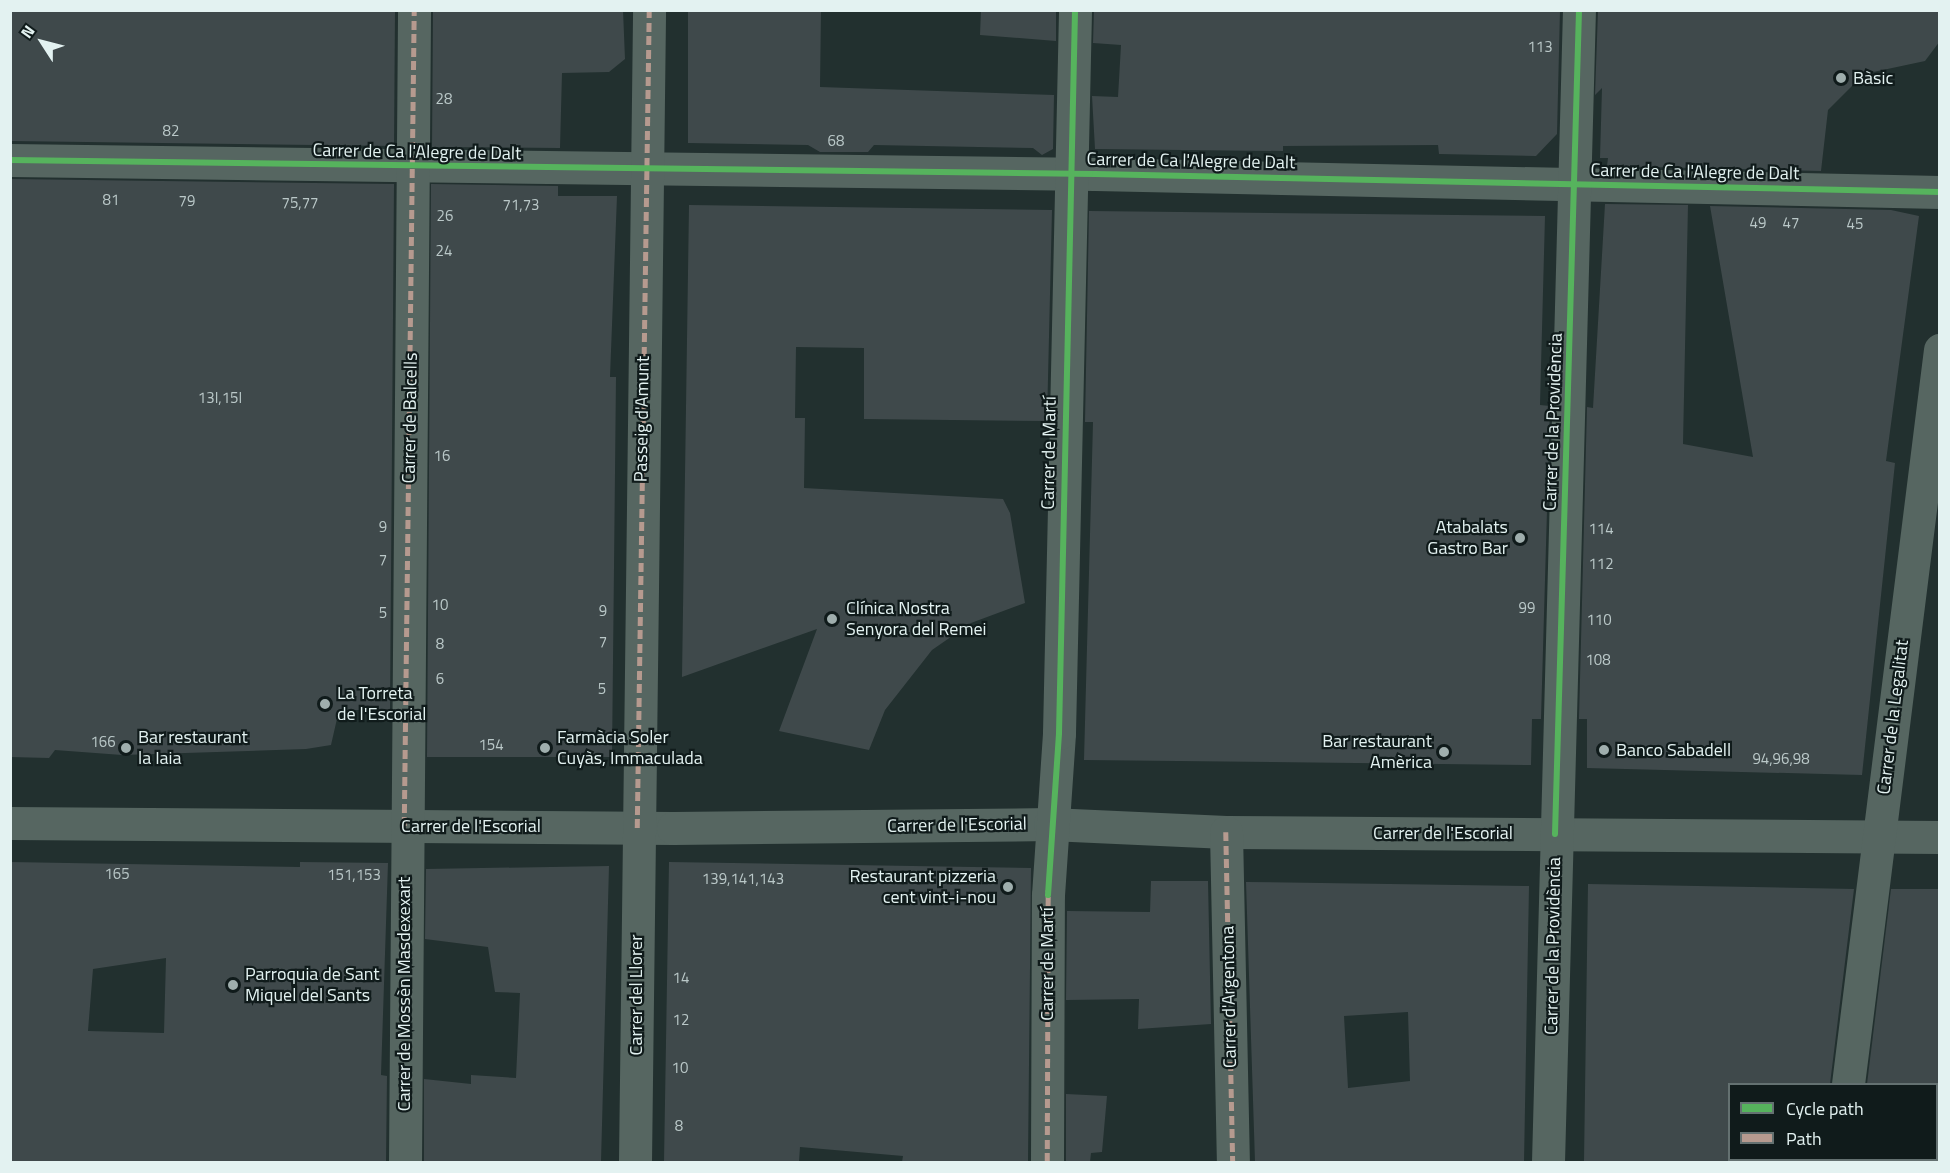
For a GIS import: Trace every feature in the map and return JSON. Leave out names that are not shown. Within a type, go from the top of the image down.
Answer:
[{"type":"street","name":"Carrer de Balcells","points":[[404,826],[414,166],[414,10]]},
{"type":"street","name":"Passeig d'Amunt","points":[[637,828],[649,10]]},
{"type":"street","name":"Carrer de Martí","points":[[1047,1162],[1050,824],[1059,733],[1075,10]]},
{"type":"street","name":"Carrer de la Providència","points":[[1548,1162],[1555,834],[1576,184],[1579,10]]},
{"type":"street","name":"Carrer de Ca l'Alegre de Dalt","points":[[10,160],[646,172],[1070,175],[1940,192]]},
{"type":"street","name":"Carrer de la Legalitat","points":[[1848,1083],[1877,836],[1940,350]]},
{"type":"street","name":"Carrer de l'Escorial","points":[[10,823],[637,828],[1050,824],[1226,832],[1940,837]]},
{"type":"street","name":"Carrer de Mossèn Masdexexart","points":[[404,826],[405,1162]]},
{"type":"street","name":"Carrer del Llorer","points":[[635,1162],[637,828]]},
{"type":"street","name":"Carrer d'Argentona","points":[[1226,832],[1233,1162]]},
{"type":"building","points":[[10,10],[395,10],[394,146],[10,141]]},
{"type":"building","points":[[433,10],[623,10],[625,59],[609,72],[562,73],[560,148],[432,147]]},
{"type":"building","points":[[688,10],[821,10],[820,87],[1054,95],[1053,149],[1042,155],[1033,148],[874,145],[868,152],[820,152],[808,145],[688,143]]},
{"type":"building","points":[[981,10],[1056,10],[1056,41],[980,35]]},
{"type":"building","points":[[1094,10],[1560,10],[1557,134],[1536,156],[1439,154],[1438,145],[1283,146],[1283,151],[1095,149],[1092,96],[1118,97],[1121,45],[1093,43]]},
{"type":"building","points":[[1598,10],[1940,10],[1940,41],[1925,61],[1864,74],[1828,110],[1821,171],[1607,166],[1608,158],[1600,158],[1602,88],[1595,95]]},
{"type":"building","points":[[10,179],[394,184],[390,710],[339,710],[331,745],[306,749],[122,755],[55,750],[49,758],[10,757]]},
{"type":"building","points":[[431,184],[558,186],[558,196],[617,196],[610,377],[616,377],[612,757],[427,757]]},
{"type":"building","points":[[1605,204],[1688,205],[1683,444],[1753,457],[1710,206],[1891,210],[1919,216],[1886,461],[1895,463],[1862,775],[1587,768],[1587,719],[1579,719],[1587,407],[1593,408]]},
{"type":"building","points":[[689,205],[1052,210],[1047,421],[864,419],[864,348],[796,347],[795,418],[805,418],[804,488],[1003,499],[1010,513],[1025,603],[971,623],[932,650],[885,710],[869,750],[779,731],[817,629],[682,677]]},
{"type":"building","points":[[1089,211],[1545,216],[1540,405],[1550,406],[1541,719],[1532,719],[1531,765],[1084,760],[1093,422],[1085,422]]},
{"type":"building","points":[[10,862],[300,867],[300,862],[388,863],[381,1075],[387,1076],[386,1162],[10,1162]],"holes":[[[166,958],[164,1033],[88,1031],[93,969]]]},
{"type":"building","points":[[669,862],[1031,868],[1028,1162],[902,1162],[903,1156],[800,1147],[799,1162],[664,1162]]},
{"type":"building","points":[[609,866],[601,1162],[424,1162],[424,1079],[471,1084],[471,1075],[516,1078],[520,993],[495,992],[488,947],[425,939],[426,869]]},
{"type":"building","points":[[1151,881],[1208,881],[1211,1024],[1138,1029],[1139,999],[1066,1000],[1067,911],[1150,912]]},
{"type":"building","points":[[1246,882],[1529,886],[1524,1162],[1255,1162]],"holes":[[[1408,1012],[1410,1081],[1348,1088],[1344,1016]]]},
{"type":"building","points":[[1588,884],[1854,889],[1830,1083],[1728,1083],[1728,1161],[1730,1162],[1584,1162]]},
{"type":"building","points":[[1891,889],[1940,889],[1940,1084],[1867,1083]]},
{"type":"building","points":[[1066,1094],[1107,1096],[1102,1152],[1091,1153],[1090,1162],[1066,1162]]},
{"type":"marked path","points":[[404,826],[414,10]]},
{"type":"marked path","points":[[637,828],[649,10]]},
{"type":"marked path","points":[[1226,832],[1233,1162]]},
{"type":"marked path","points":[[1047,1162],[1048,890]]},
{"type":"cycle path","points":[[1048,895],[1059,733],[1075,10]]},
{"type":"cycle path","points":[[1555,834],[1579,10]]},
{"type":"cycle path","points":[[10,160],[1095,174],[1940,192]]},
{"type":"place","name":"Bàsic","points":[[1841,78]]},
{"type":"place","name":"Atabalats Gastro Bar","points":[[1520,538]]},
{"type":"place","name":"Clínica Nostra Senyora del Remei","points":[[832,619]]},
{"type":"place","name":"La Torreta de l'Escorial","points":[[325,704]]},
{"type":"place","name":"Bar restaurant la Iaia","points":[[126,748]]},
{"type":"place","name":"Farmàcia Soler Cuyàs, Immaculada","points":[[545,748]]},
{"type":"place","name":"Banco Sabadell","points":[[1604,750]]},
{"type":"place","name":"Bar restaurant Amèrica","points":[[1444,752]]},
{"type":"place","name":"Restaurant pizzeria cent vint-i-nou","points":[[1008,887]]},
{"type":"place","name":"Parroquia de Sant Miquel del Sants","points":[[233,985]]}]
